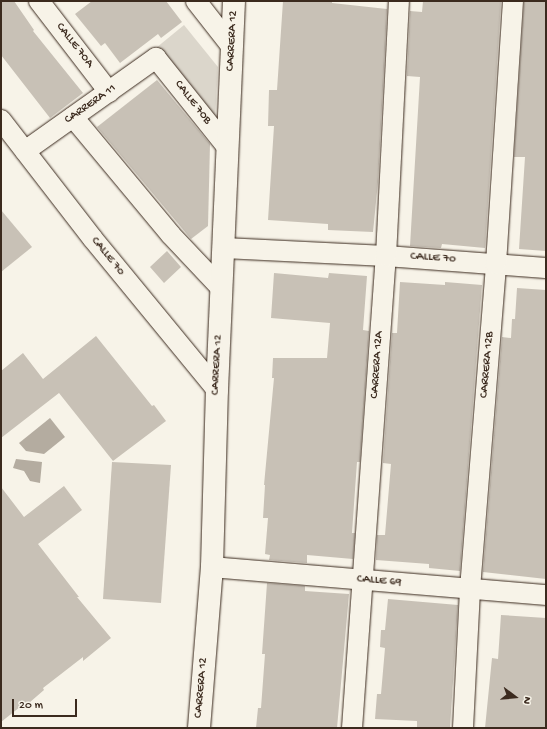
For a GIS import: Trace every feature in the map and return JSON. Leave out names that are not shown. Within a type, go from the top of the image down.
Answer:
[{"type":"main road","name":"CARRERA 12","points":[[199,728],[212,567],[217,390],[234,1]]},
{"type":"street","name":"CALLE 70A","points":[[38,1],[109,92]]},
{"type":"street","points":[[196,1],[232,47]]},
{"type":"street","name":"CARRERA 12A","points":[[352,728],[386,256],[399,1]]},
{"type":"street","name":"CARRERA 12B","points":[[463,728],[470,589],[496,264],[513,1]]},
{"type":"street","name":"CARRERA 11","points":[[25,151],[156,58]]},
{"type":"street","name":"CALLE 70B","points":[[156,58],[227,147]]},
{"type":"street","points":[[72,117],[171,235],[222,289]]},
{"type":"street","name":"CALLE 70","points":[[1,120],[93,239],[217,390]]},
{"type":"street","name":"CALLE 70","points":[[224,248],[386,256],[546,268]]},
{"type":"street","name":"CALLE 69","points":[[212,567],[362,581],[546,595]]},
{"type":"shaded area","points":[[184,25],[218,67],[215,121],[156,48]]},
{"type":"shaded area","points":[[50,418],[65,437],[44,454],[26,451],[19,443]]},
{"type":"shaded area","points":[[16,459],[42,462],[40,483],[30,481],[24,471],[13,468]]},
{"type":"building","points":[[1,1],[14,1],[34,30],[33,31],[83,93],[50,118],[1,55]]},
{"type":"building","points":[[92,1],[166,1],[182,22],[161,38],[158,34],[120,63],[105,43],[101,46],[75,14]]},
{"type":"building","points":[[283,1],[332,1],[332,3],[387,9],[378,182],[373,232],[328,230],[328,224],[268,220],[274,126],[268,126],[269,90],[277,90]]},
{"type":"building","points":[[423,1],[501,1],[485,248],[442,244],[441,248],[410,246],[420,77],[407,76],[410,11],[422,12]]},
{"type":"building","points":[[524,1],[546,1],[546,251],[519,249],[525,157],[514,157]]},
{"type":"building","points":[[157,80],[210,144],[208,226],[191,239],[97,127]]},
{"type":"building","points":[[1,210],[32,247],[1,272]]},
{"type":"building","points":[[167,251],[181,267],[164,283],[150,267]]},
{"type":"building","points":[[274,273],[328,278],[329,273],[367,276],[363,330],[369,331],[360,462],[357,462],[352,533],[355,533],[353,559],[307,555],[307,563],[269,560],[270,555],[265,554],[268,518],[263,518],[264,485],[274,378],[272,378],[273,358],[327,358],[330,323],[271,318]]},
{"type":"building","points":[[400,282],[445,285],[445,282],[482,285],[460,571],[429,568],[429,564],[376,560],[377,535],[385,535],[391,464],[383,463],[392,333],[397,333]]},
{"type":"building","points":[[517,288],[546,290],[546,579],[483,572],[502,337],[511,338],[512,319],[515,319]]},
{"type":"building","points":[[96,336],[152,406],[154,405],[166,421],[113,461],[59,393],[1,438],[1,371],[23,353],[43,379]]},
{"type":"building","points":[[112,462],[171,465],[161,603],[103,599]]},
{"type":"building","points":[[64,486],[82,510],[38,544],[79,597],[77,597],[111,638],[83,661],[83,657],[43,688],[44,690],[22,709],[20,707],[1,722],[1,487],[24,517]]},
{"type":"building","points":[[267,583],[305,586],[305,591],[349,594],[337,728],[256,728],[258,708],[261,708],[265,654],[262,654]]},
{"type":"building","points":[[388,599],[458,605],[450,728],[417,728],[417,721],[375,719],[377,694],[381,694],[385,648],[380,647],[381,630],[385,630]]},
{"type":"building","points":[[501,615],[546,618],[546,728],[485,728],[492,658],[498,659]]}]
